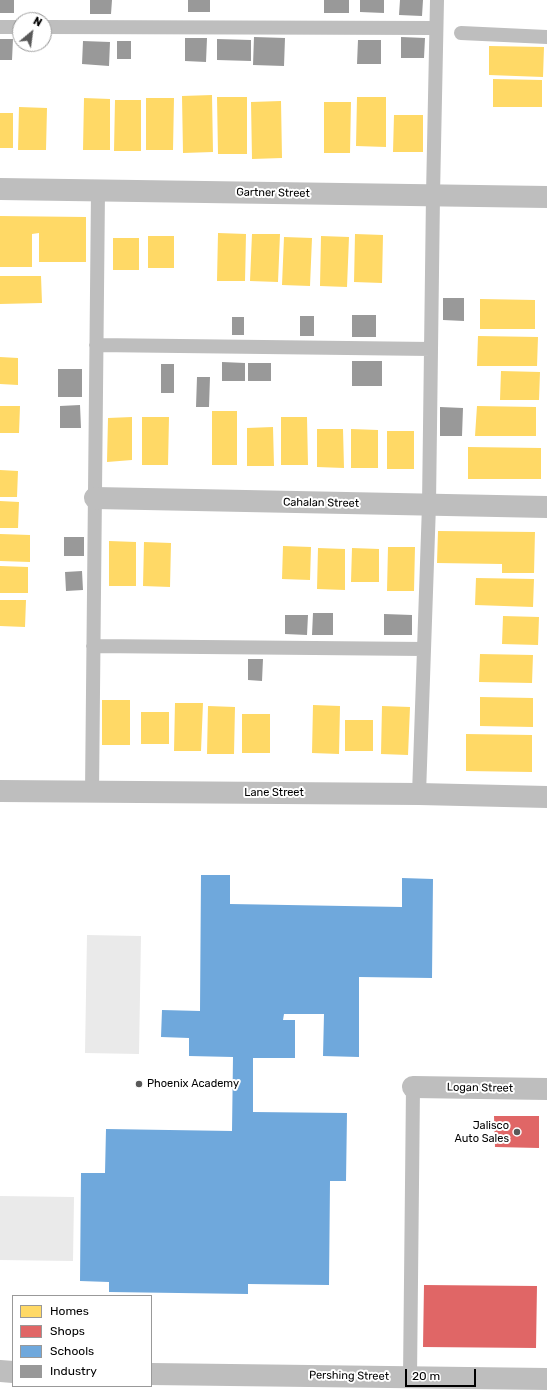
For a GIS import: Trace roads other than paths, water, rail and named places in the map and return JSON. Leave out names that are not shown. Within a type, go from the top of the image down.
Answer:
[{"type":"street","name":"Gartner Street","points":[[0,189],[547,197]]},
{"type":"street","name":"Cahalan Street","points":[[94,498],[547,507]]},
{"type":"street","name":"Lane Street","points":[[0,791],[419,794],[547,797]]},
{"type":"street","name":"Logan Street","points":[[413,1087],[547,1089]]},
{"type":"street","points":[[0,1371],[12,1372]]},
{"type":"street","name":"Pershing Street","points":[[152,1374],[547,1379]]},
{"type":"lane","points":[[419,794],[429,505],[432,196],[437,0]]},
{"type":"lane","points":[[0,27],[12,27]]},
{"type":"lane","points":[[52,27],[436,28]]},
{"type":"lane","points":[[461,32],[547,37]]},
{"type":"lane","points":[[92,792],[98,191]]},
{"type":"lane","points":[[96,345],[431,349]]},
{"type":"lane","points":[[93,646],[424,649]]},
{"type":"lane","points":[[410,1377],[413,1087]]},
{"type":"place","name":"Phoenix Academy","points":[[139,1084]]},
{"type":"place","name":"Jalisco Auto Sales","points":[[517,1132]]}]
